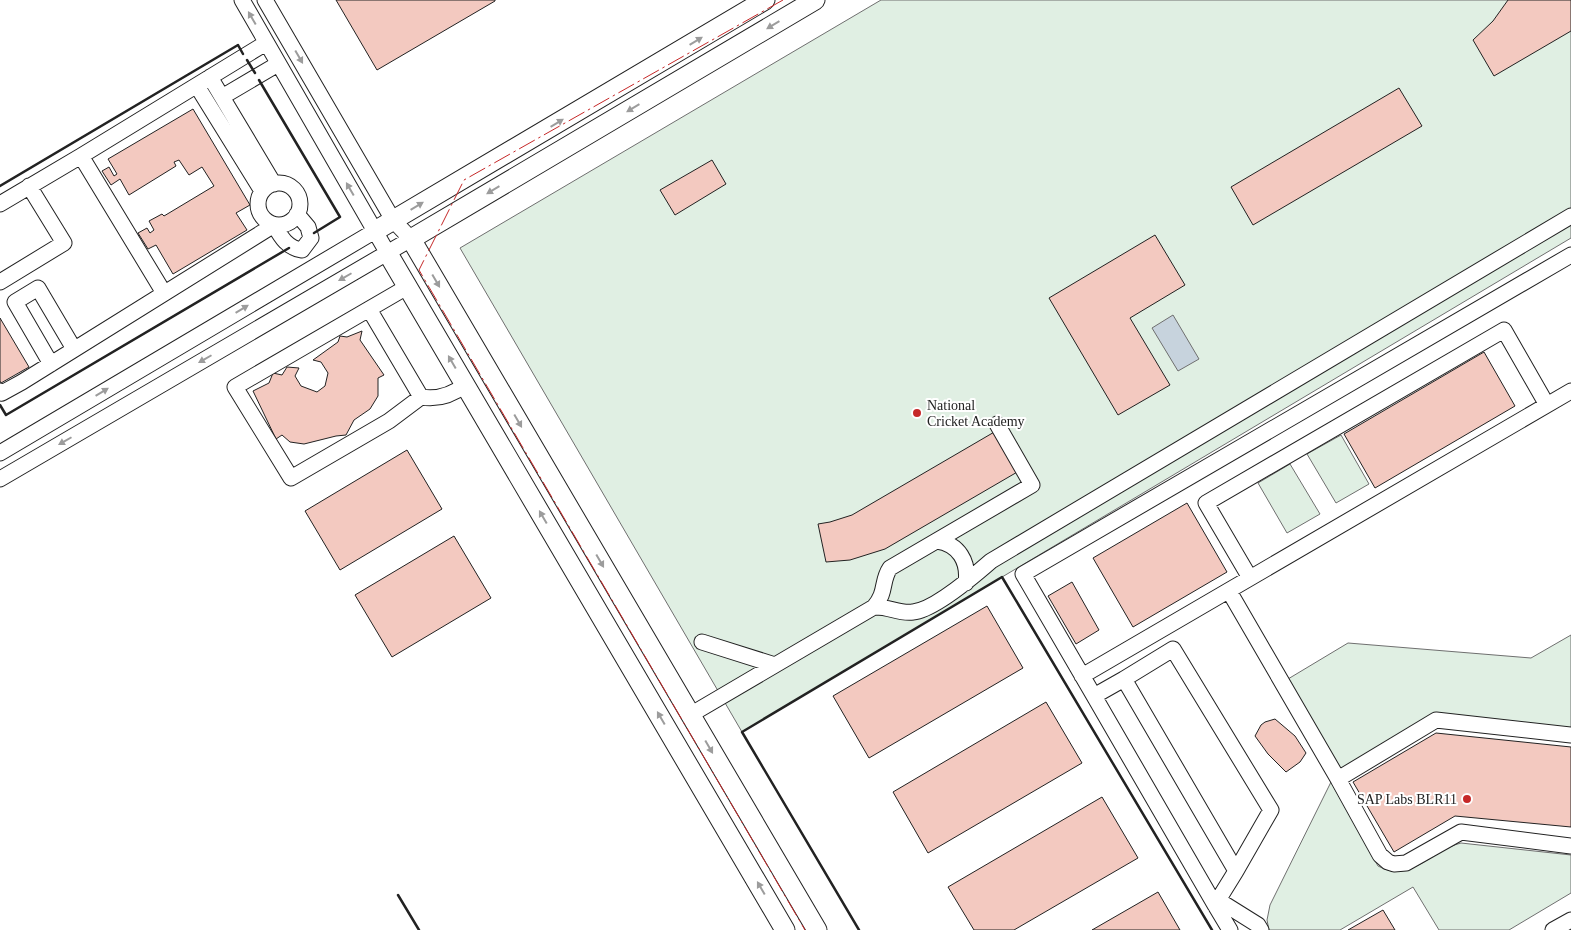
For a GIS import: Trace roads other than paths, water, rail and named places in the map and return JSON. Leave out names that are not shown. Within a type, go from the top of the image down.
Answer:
[{"type":"main road","points":[[375,231],[765,0]]},
{"type":"main road","points":[[815,0],[411,239],[817,930]]},
{"type":"main road","points":[[387,252],[785,930]]},
{"type":"street","points":[[242,0],[387,252]]},
{"type":"street","points":[[0,479],[411,239],[393,220],[265,0]]},
{"type":"street","points":[[0,204],[266,43]]},
{"type":"street","points":[[222,97],[278,64]]},
{"type":"street","points":[[210,77],[268,188]]},
{"type":"street","points":[[196,86],[268,188]]},
{"type":"street","points":[[81,156],[164,293]]},
{"type":"street","points":[[0,391],[2,393],[51,364],[274,225],[288,223],[297,214],[299,201],[293,189],[281,183],[268,188],[259,197],[259,211],[267,222],[274,225],[284,240],[294,248],[302,250],[312,268]]},
{"type":"street","points":[[0,282],[64,243],[30,186]]},
{"type":"street","points":[[297,214],[308,227],[310,238],[302,250]]},
{"type":"street","points":[[874,607],[886,607],[907,612],[921,610],[966,583],[991,560],[1571,216]]},
{"type":"street","points":[[0,452],[375,231]]},
{"type":"street","points":[[1230,930],[1217,902],[1023,574],[1571,255]]},
{"type":"street","points":[[407,287],[235,387],[292,478],[389,422],[422,397]]},
{"type":"street","points":[[51,364],[15,302],[38,288],[74,349]]},
{"type":"street","points":[[369,309],[422,397],[430,399],[455,393],[465,385]]},
{"type":"street","points":[[1250,578],[1206,503],[1504,330],[1547,405]]},
{"type":"street","points":[[1082,676],[1571,391]]},
{"type":"street","points":[[690,715],[874,607],[883,595],[886,574],[890,568],[1032,485],[997,424]]},
{"type":"street","points":[[937,541],[950,544],[960,553],[966,568],[966,583]]},
{"type":"street","points":[[1229,591],[1380,855],[1388,862],[1394,864],[1406,863],[1461,832],[1571,846]]},
{"type":"street","points":[[702,642],[775,665]]},
{"type":"street","points":[[1094,696],[1173,649],[1271,810],[1217,902]]},
{"type":"street","points":[[1124,679],[1236,870]]},
{"type":"street","points":[[1338,779],[1436,720],[1571,735]]},
{"type":"street","points":[[1217,902],[1258,925],[1260,930]]},
{"type":"street","points":[[1553,930],[1571,920]]},
{"type":"place","name":"National Cricket Academy","points":[[917,413]]},
{"type":"place","name":"SAP Labs BLR11","points":[[1467,799]]}]
